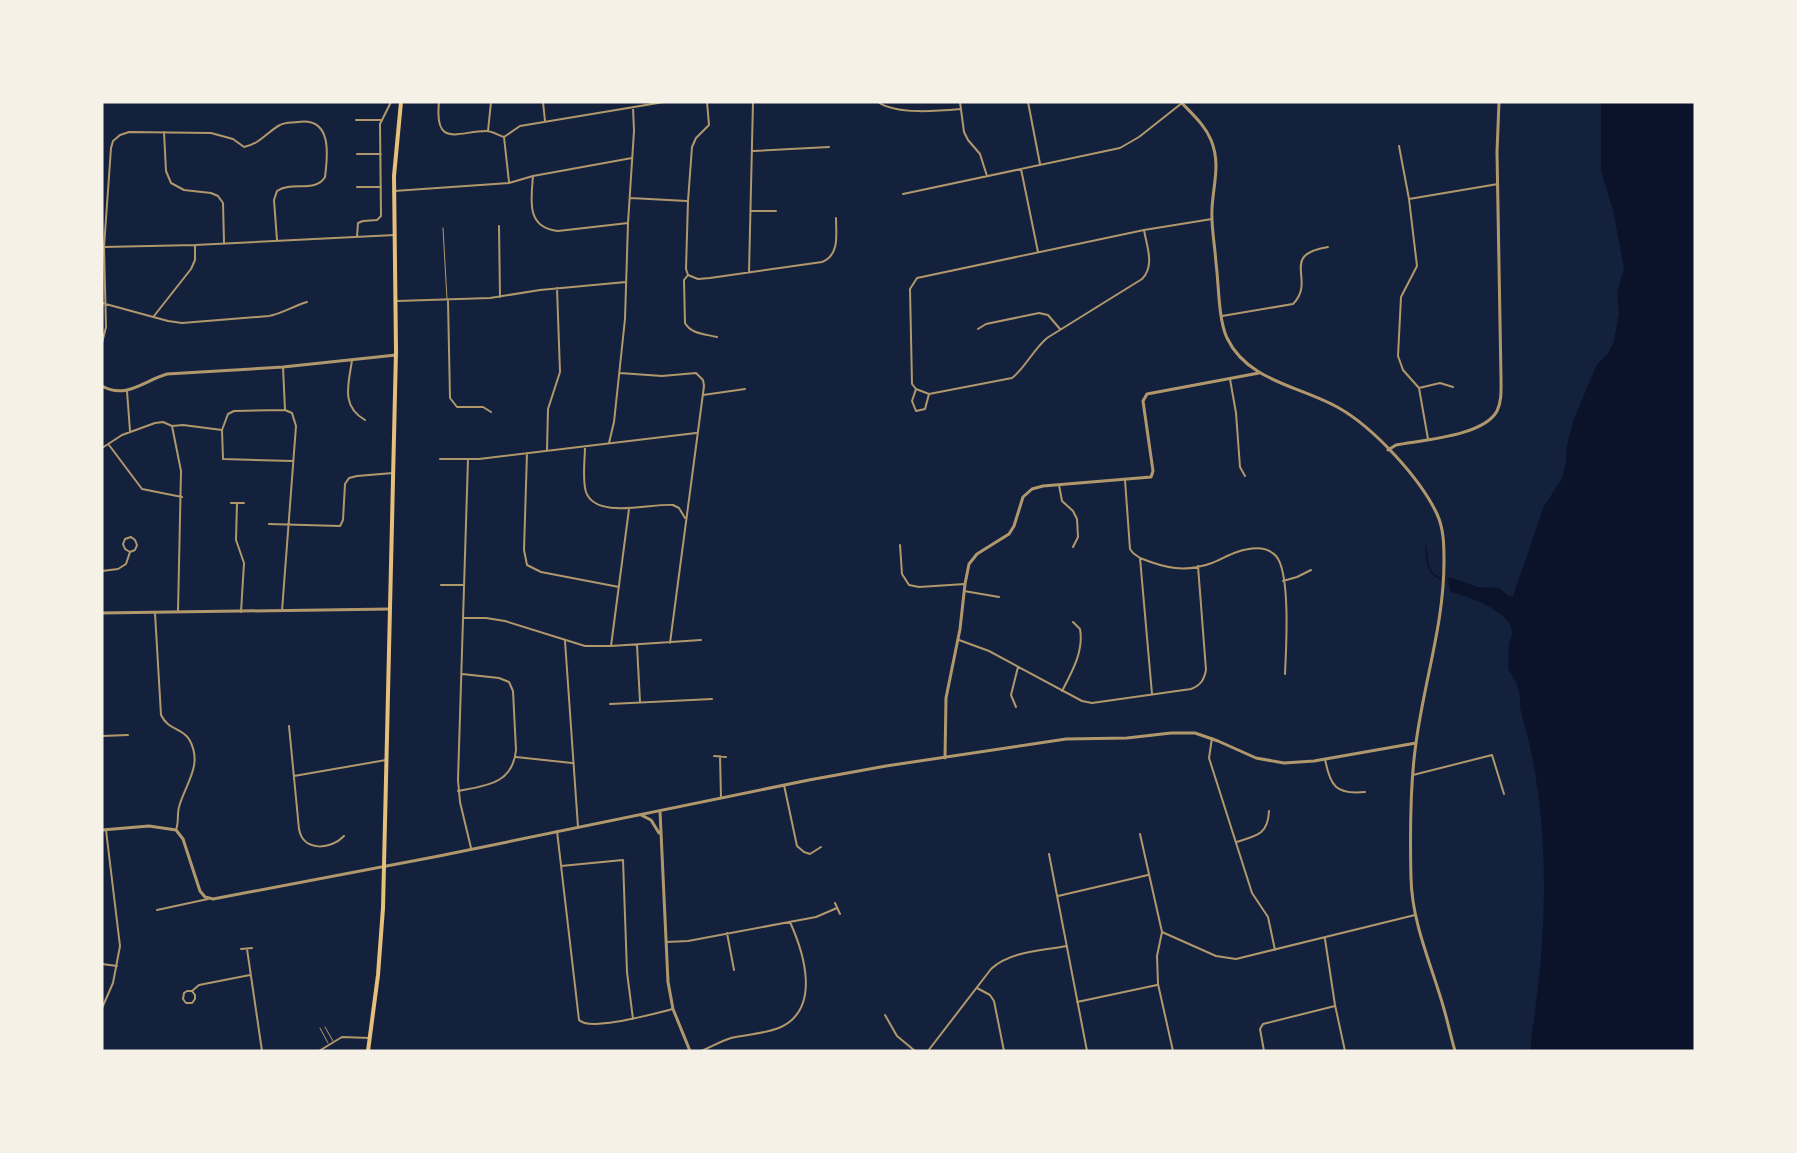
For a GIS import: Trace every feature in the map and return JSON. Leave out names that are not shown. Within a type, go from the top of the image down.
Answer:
[{"type":"main road","points":[[368,1051],[382,935],[396,355],[394,191],[401,102]]},
{"type":"street","points":[[357,237],[358,223],[363,220],[377,220],[381,217],[381,120],[391,102]]},
{"type":"street","points":[[439,102],[442,129],[449,135],[488,131],[504,137]]},
{"type":"street","points":[[488,131],[491,102]]},
{"type":"street","points":[[543,102],[545,121]]},
{"type":"street","points":[[504,137],[520,126],[664,102]]},
{"type":"street","points":[[707,102],[709,124],[696,138],[692,147],[688,201],[686,269],[688,275],[698,279],[710,278],[822,262],[834,254],[836,218]]},
{"type":"street","points":[[749,273],[753,102]]},
{"type":"street","points":[[878,102],[893,109],[939,111],[961,109]]},
{"type":"street","points":[[960,102],[964,132],[968,141],[980,154],[987,177]]},
{"type":"street","points":[[1028,102],[1040,165]]},
{"type":"street","points":[[903,194],[1120,148],[1139,137],[1182,102],[1204,127],[1211,138],[1214,150],[1216,173],[1212,219],[1222,316],[1225,334],[1230,343],[1260,372],[1280,384],[1339,408],[1362,424],[1415,479],[1440,521],[1444,584],[1416,743],[1413,775],[1411,880],[1415,915],[1445,1010],[1455,1051]]},
{"type":"street","points":[[1388,450],[1396,445],[1477,428],[1491,419],[1499,405],[1501,364],[1499,102]]},
{"type":"street","points":[[609,443],[614,422],[625,319],[634,131],[633,107]]},
{"type":"street","points":[[356,120],[381,120]]},
{"type":"street","points":[[102,343],[106,327],[103,303],[104,247],[110,161],[113,141],[120,135],[129,132],[211,133],[233,140],[244,147],[254,145],[281,124],[306,121],[315,123],[325,135],[325,177],[317,185],[285,187],[277,191],[274,200],[277,240]]},
{"type":"street","points":[[164,132],[166,171],[171,183],[184,190],[218,196],[223,202],[224,242]]},
{"type":"street","points":[[504,137],[509,183]]},
{"type":"street","points":[[1399,146],[1418,266],[1401,297],[1397,351],[1402,370],[1419,388],[1428,439]]},
{"type":"street","points":[[753,151],[829,147]]},
{"type":"street","points":[[357,154],[381,154]]},
{"type":"street","points":[[394,191],[509,183],[532,176],[632,158]]},
{"type":"street","points":[[1021,170],[1038,252]]},
{"type":"street","points":[[532,176],[531,200],[535,219],[540,226],[548,230],[558,231],[628,223]]},
{"type":"street","points":[[1409,199],[1498,184]]},
{"type":"street","points":[[357,187],[381,187]]},
{"type":"street","points":[[630,198],[688,201]]},
{"type":"street","points":[[751,211],[776,211]]},
{"type":"street","points":[[1144,230],[1150,267],[1148,274],[1037,346],[1012,378],[929,394],[916,389],[910,375],[910,289],[917,278],[1144,230],[1212,219]]},
{"type":"street","points":[[499,226],[500,297]]},
{"type":"street","points":[[104,247],[395,235]]},
{"type":"street","points":[[154,316],[191,269],[195,260],[195,245]]},
{"type":"street","points":[[1222,316],[1293,304],[1301,293],[1303,257],[1312,249],[1328,247]]},
{"type":"street","points":[[688,275],[684,280],[684,323],[693,332],[717,337]]},
{"type":"street","points":[[396,301],[448,301],[500,297],[557,288],[626,282]]},
{"type":"street","points":[[547,450],[548,409],[560,372],[557,288]]},
{"type":"street","points":[[448,301],[450,398],[457,407],[483,407],[491,412]]},
{"type":"street","points":[[103,303],[182,323],[278,315],[291,306],[307,302]]},
{"type":"street","points":[[978,329],[986,324],[1039,313],[1048,315],[1060,329]]},
{"type":"street","points":[[102,386],[115,391],[127,392],[167,374],[283,367],[396,355]]},
{"type":"street","points":[[352,360],[349,406],[365,420]]},
{"type":"street","points":[[283,367],[285,410]]},
{"type":"street","points":[[945,758],[946,698],[958,640],[968,568],[973,558],[1013,530],[1020,502],[1035,488],[1147,479],[1153,475],[1143,402],[1145,396],[1154,391],[1260,372]]},
{"type":"street","points":[[620,373],[662,376],[696,373],[703,380],[703,395],[670,643]]},
{"type":"street","points":[[1230,379],[1236,412],[1240,467],[1245,476]]},
{"type":"street","points":[[1419,388],[1440,383],[1453,387]]},
{"type":"street","points":[[703,395],[745,389]]},
{"type":"street","points":[[916,389],[912,401],[916,411],[925,409],[929,394]]},
{"type":"street","points":[[127,392],[130,431]]},
{"type":"street","points":[[282,611],[293,461],[295,418],[292,413],[285,410],[230,412],[225,419],[222,430],[223,459],[293,461]]},
{"type":"street","points":[[102,448],[130,431],[155,423],[163,422],[172,426],[183,425],[222,430]]},
{"type":"street","points":[[172,426],[181,471],[182,497],[178,612]]},
{"type":"street","points":[[440,459],[468,459],[527,453],[698,432]]},
{"type":"street","points":[[108,444],[142,489],[182,497]]},
{"type":"street","points":[[585,446],[585,484],[588,497],[600,506],[629,508],[673,505],[679,508],[686,520]]},
{"type":"street","points":[[527,453],[524,550],[527,565],[541,572],[619,587]]},
{"type":"street","points":[[468,459],[458,791],[471,848]]},
{"type":"street","points":[[269,524],[340,526],[344,520],[345,484],[349,478],[393,473]]},
{"type":"street","points":[[1125,480],[1130,547],[1132,553],[1140,558],[1174,569],[1210,564],[1238,552],[1262,549],[1277,557],[1281,565],[1287,614],[1285,674]]},
{"type":"street","points":[[1059,485],[1061,499],[1077,519],[1078,537],[1073,547]]},
{"type":"street","points":[[231,503],[244,503]]},
{"type":"street","points":[[237,503],[236,540],[244,563],[241,612]]},
{"type":"street","points":[[611,646],[629,508]]},
{"type":"street","points":[[129,537],[137,544],[136,549],[130,552],[124,549],[123,544],[124,540],[129,537]]},
{"type":"street","points":[[900,545],[903,576],[909,585],[922,587],[965,584]]},
{"type":"street","points":[[102,571],[123,567],[129,560],[130,552]]},
{"type":"street","points":[[1140,558],[1152,694]]},
{"type":"street","points":[[958,640],[989,651],[1082,701],[1092,703],[1191,689],[1199,686],[1204,679],[1206,661],[1198,566]]},
{"type":"street","points":[[1283,580],[1297,577],[1311,570]]},
{"type":"street","points":[[441,585],[464,585]]},
{"type":"street","points":[[964,591],[999,597]]},
{"type":"street","points":[[102,613],[390,609]]},
{"type":"street","points":[[155,613],[161,715],[169,726],[184,734],[189,740],[194,767],[179,807],[176,830]]},
{"type":"street","points":[[463,618],[496,619],[585,646],[701,640]]},
{"type":"street","points":[[1062,691],[1077,659],[1080,646],[1080,629],[1074,622]]},
{"type":"street","points":[[565,641],[578,827]]},
{"type":"street","points":[[637,645],[640,702]]},
{"type":"street","points":[[1016,707],[1011,695],[1018,667]]},
{"type":"street","points":[[458,791],[497,783],[509,770],[516,757],[512,686],[505,679],[462,674]]},
{"type":"street","points":[[610,704],[712,699]]},
{"type":"street","points":[[290,726],[299,833],[303,842],[317,847],[336,843],[344,836]]},
{"type":"street","points":[[157,910],[784,785],[886,766],[1080,737],[1127,738],[1184,732],[1212,738],[1266,761],[1289,763],[1416,743]]},
{"type":"street","points":[[102,736],[128,735]]},
{"type":"street","points":[[1212,738],[1209,758],[1252,893],[1268,917],[1275,950]]},
{"type":"street","points":[[1413,775],[1492,755],[1504,794]]},
{"type":"street","points":[[714,756],[726,757]]},
{"type":"street","points":[[720,756],[721,798]]},
{"type":"street","points":[[516,757],[573,763]]},
{"type":"street","points":[[1325,759],[1330,778],[1337,788],[1348,793],[1365,792]]},
{"type":"street","points":[[294,776],[386,760]]},
{"type":"street","points":[[784,785],[797,846],[810,854],[821,847]]},
{"type":"street","points":[[660,811],[667,978],[673,1009],[690,1051]]},
{"type":"street","points":[[1236,842],[1258,835],[1264,830],[1268,824],[1269,811]]},
{"type":"street","points":[[639,815],[653,822],[661,838]]},
{"type":"street","points":[[102,1008],[111,990],[117,966],[119,942],[104,830],[149,826],[176,830],[182,837],[200,891],[208,898]]},
{"type":"street","points":[[557,831],[578,1017],[581,1023],[633,1018],[673,1009]]},
{"type":"street","points":[[1140,834],[1162,932],[1157,956],[1158,984],[1173,1051]]},
{"type":"street","points":[[1049,854],[1087,1051]]},
{"type":"street","points":[[561,866],[623,860],[627,972],[633,1018]]},
{"type":"street","points":[[1058,896],[1149,875]]},
{"type":"street","points":[[835,903],[840,914]]},
{"type":"street","points":[[666,942],[819,917],[837,908]]},
{"type":"street","points":[[1162,932],[1227,959],[1236,959],[1325,939],[1415,915]]},
{"type":"street","points":[[701,1051],[729,1039],[780,1027],[800,1011],[806,989],[805,970],[800,945],[790,922]]},
{"type":"street","points":[[727,933],[734,969]]},
{"type":"street","points":[[1325,939],[1345,1051]]},
{"type":"street","points":[[928,1051],[1000,961],[1013,956],[1067,946]]},
{"type":"street","points":[[241,949],[252,948]]},
{"type":"street","points":[[247,949],[262,1051]]},
{"type":"street","points":[[102,964],[117,966]]},
{"type":"street","points":[[192,991],[195,999],[192,1003],[186,1003],[183,994],[187,990],[192,991],[204,983],[250,975]]},
{"type":"street","points":[[1077,1002],[1158,984]]},
{"type":"street","points":[[977,988],[990,995],[994,1001],[1004,1051]]},
{"type":"street","points":[[1264,1051],[1260,1029],[1263,1024],[1335,1005]]},
{"type":"street","points":[[885,1015],[897,1036],[915,1051]]},
{"type":"street","points":[[319,1051],[333,1041],[346,1036],[370,1038]]},
{"type":"lane","points":[[444,228],[448,301]]},
{"type":"lane","points":[[326,1027],[333,1041]]},
{"type":"lane","points":[[320,1028],[328,1044]]},
{"type":"water","points":[[1601,102],[1695,102],[1695,1051],[1530,1051],[1541,956],[1544,885],[1542,828],[1535,771],[1521,712],[1519,690],[1508,669],[1512,630],[1508,621],[1494,610],[1476,600],[1451,592],[1448,579],[1452,578],[1478,587],[1499,588],[1509,596],[1513,596],[1544,506],[1562,479],[1573,421],[1597,364],[1607,355],[1614,341],[1619,313],[1617,292],[1624,269],[1613,210],[1601,171]]},
{"type":"waterway","points":[[1426,546],[1430,570],[1441,579]]}]
